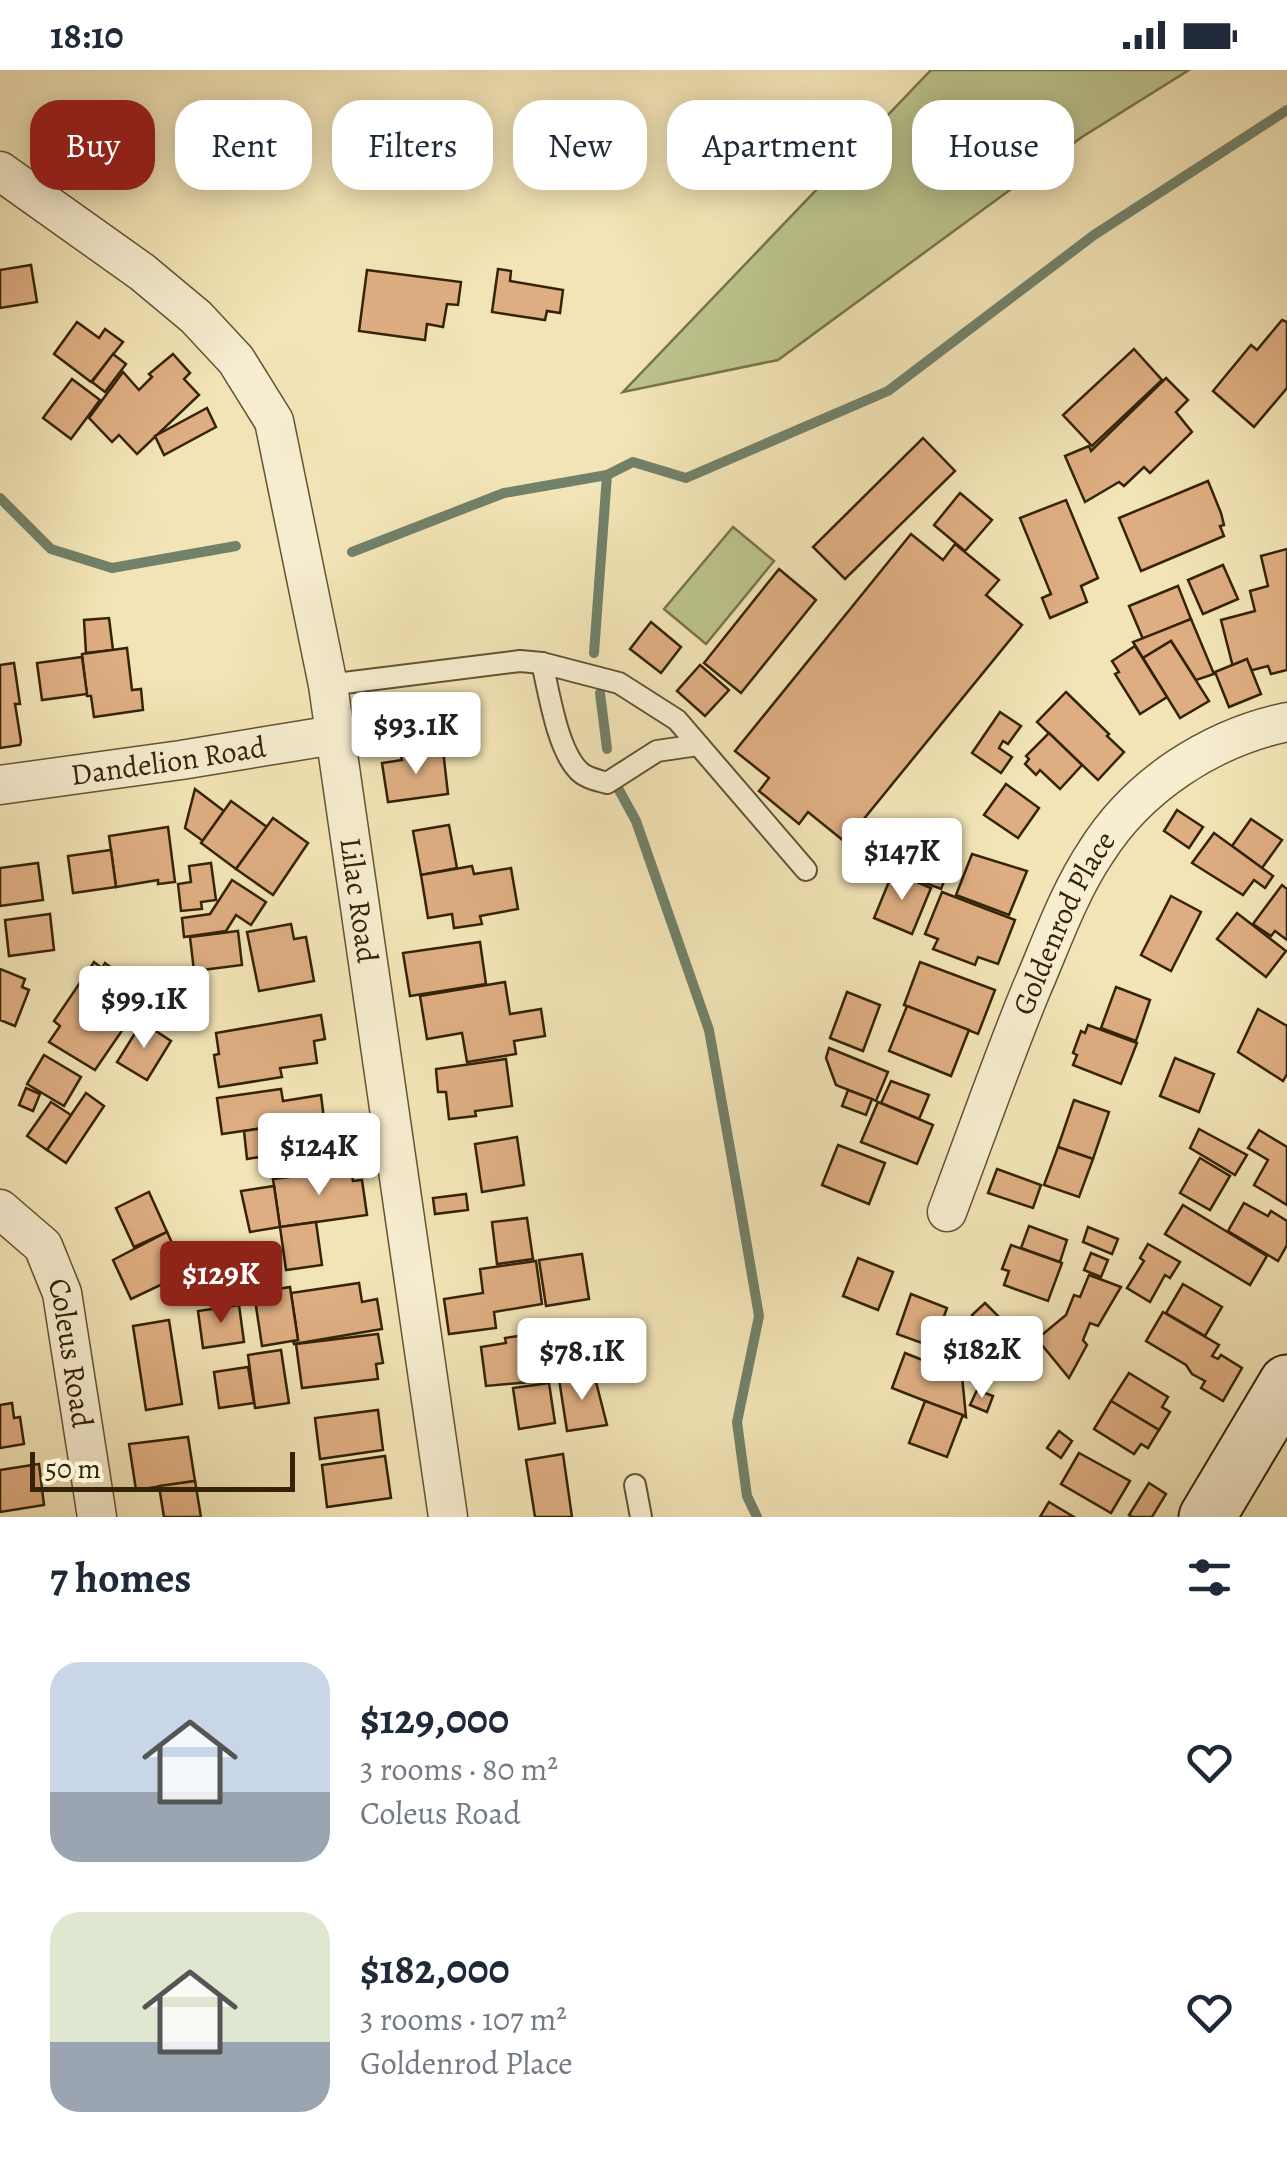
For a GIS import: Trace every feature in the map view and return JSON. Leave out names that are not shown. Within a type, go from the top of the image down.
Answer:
[{"type":"street","name":"Lilac Road","points":[[0,171],[142,272],[196,317],[236,360],[274,422],[328,684],[448,1517]]},
{"type":"street","name":"Goldenrod Place","points":[[947,1212],[1066,906],[1096,850],[1131,808],[1170,774],[1238,736],[1287,722]]},
{"type":"street","name":"Dandelion Road","points":[[0,785],[334,735]]},
{"type":"street","name":"Coleus Road","points":[[0,1209],[43,1246],[62,1293],[96,1517]]},
{"type":"street","points":[[1207,1517],[1287,1382]]},
{"type":"lane","points":[[328,684],[520,661],[619,683],[677,720],[806,870]]},
{"type":"lane","points":[[542,663],[564,745],[575,767],[592,779],[607,783],[657,752],[698,745]]},
{"type":"lane","points":[[635,1485],[642,1517]]},
{"type":"green space","points":[[931,70],[1189,70],[1074,143],[1074,100],[912,100],[912,190],[1010,190],[778,360],[623,392],[816,190],[892,190],[892,111]]},
{"type":"green space","points":[[733,527],[774,561],[706,644],[664,609]]},
{"type":"building","points":[[31,265],[37,302],[0,308],[0,270]]},
{"type":"building","points":[[498,269],[511,271],[510,281],[563,290],[560,313],[547,311],[545,320],[492,312]]},
{"type":"building","points":[[367,270],[461,282],[458,305],[447,304],[443,327],[427,324],[425,340],[359,331]]},
{"type":"building","points":[[1282,320],[1287,322],[1287,388],[1254,427],[1213,391],[1251,345],[1257,350]]},
{"type":"building","points":[[77,322],[99,338],[105,329],[123,342],[91,382],[54,354]]},
{"type":"building","points":[[1134,349],[1162,380],[1092,446],[1063,415]]},
{"type":"building","points":[[113,354],[126,364],[105,392],[92,382]]},
{"type":"building","points":[[173,354],[190,373],[184,379],[199,395],[137,454],[119,435],[112,442],[89,418],[123,372],[139,390],[152,377],[149,374]]},
{"type":"building","points":[[1166,378],[1188,400],[1176,412],[1192,432],[1150,473],[1144,467],[1124,486],[1119,482],[1085,502],[1065,456],[1089,446],[1091,451]]},
{"type":"building","points":[[72,379],[100,400],[71,439],[43,418]]},
{"type":"building","points":[[207,408],[216,427],[164,455],[155,436]]},
{"type":"building","points":[[923,438],[955,471],[845,579],[813,547]]},
{"type":"building","points":[[1208,481],[1221,513],[1224,536],[1141,571],[1119,518]]},
{"type":"building","points":[[960,493],[992,520],[965,551],[934,525]]},
{"type":"building","points":[[1066,500],[1098,578],[1081,586],[1087,602],[1050,618],[1042,598],[1051,594],[1020,518]]},
{"type":"building","points":[[911,534],[943,560],[955,544],[999,580],[986,595],[1022,625],[845,842],[808,812],[799,824],[759,791],[769,778],[735,751]]},
{"type":"building","points":[[1287,549],[1287,670],[1271,674],[1268,666],[1249,671],[1247,663],[1233,667],[1221,620],[1255,611],[1250,591],[1268,586],[1261,556]]},
{"type":"building","points":[[1223,565],[1238,599],[1203,614],[1188,580]]},
{"type":"building","points":[[779,569],[816,600],[741,693],[704,663]]},
{"type":"building","points":[[1178,586],[1191,619],[1143,639],[1129,606]]},
{"type":"building","points":[[109,618],[113,650],[86,653],[84,620]]},
{"type":"building","points":[[1191,619],[1214,674],[1196,680],[1171,641],[1143,658],[1133,642]]},
{"type":"building","points":[[651,622],[681,647],[661,673],[630,649]]},
{"type":"building","points":[[1171,641],[1209,701],[1180,718],[1143,658]]},
{"type":"building","points":[[1135,646],[1167,697],[1140,714],[1115,674],[1119,672],[1112,661]]},
{"type":"building","points":[[127,648],[132,690],[141,689],[143,710],[94,717],[82,654]]},
{"type":"building","points":[[82,657],[87,694],[42,700],[37,663]]},
{"type":"building","points":[[1247,659],[1261,694],[1229,707],[1215,672]]},
{"type":"building","points":[[14,663],[21,741],[20,745],[0,748],[0,665]]},
{"type":"building","points":[[700,665],[729,690],[705,716],[677,691]]},
{"type":"building","points":[[1066,692],[1124,752],[1098,780],[1037,722]]},
{"type":"building","points":[[433,707],[439,750],[401,756],[396,712]]},
{"type":"building","points":[[1000,712],[1021,726],[1008,744],[1003,741],[999,748],[1012,757],[1001,773],[972,753]]},
{"type":"building","points":[[1049,733],[1082,765],[1060,789],[1040,770],[1036,775],[1025,764],[1029,759],[1026,756]]},
{"type":"building","points":[[443,750],[448,794],[388,802],[382,763]]},
{"type":"building","points":[[1006,784],[1039,808],[1018,838],[984,815]]},
{"type":"building","points":[[195,789],[224,811],[203,841],[185,828]]},
{"type":"building","points":[[231,801],[267,827],[236,869],[201,843]]},
{"type":"building","points":[[1177,810],[1203,827],[1189,848],[1164,831]]},
{"type":"building","points":[[273,818],[308,843],[273,895],[236,869]]},
{"type":"building","points":[[1251,819],[1282,840],[1262,868],[1232,846]]},
{"type":"building","points":[[449,825],[457,868],[421,875],[413,831]]},
{"type":"building","points":[[168,827],[175,882],[158,884],[158,880],[116,887],[109,836]]},
{"type":"building","points":[[921,833],[958,846],[941,889],[905,875]]},
{"type":"building","points":[[1214,833],[1273,876],[1265,888],[1254,880],[1243,895],[1192,863]]},
{"type":"building","points":[[111,850],[116,887],[73,893],[68,856]]},
{"type":"building","points":[[972,854],[1027,871],[1009,915],[956,895]]},
{"type":"building","points":[[38,863],[43,900],[0,906],[0,868]]},
{"type":"building","points":[[211,863],[216,900],[201,902],[202,909],[181,911],[178,884],[191,882],[189,866]]},
{"type":"building","points":[[472,866],[474,874],[511,868],[518,909],[480,916],[482,924],[454,928],[452,914],[428,918],[421,875]]},
{"type":"building","points":[[893,872],[931,888],[912,934],[874,918]]},
{"type":"building","points":[[232,880],[266,902],[251,925],[236,915],[226,931],[184,937],[182,918],[210,914]]},
{"type":"building","points":[[1282,885],[1287,889],[1287,940],[1275,931],[1271,936],[1253,924]]},
{"type":"building","points":[[942,892],[1015,920],[998,964],[978,957],[975,965],[933,949],[938,939],[925,934]]},
{"type":"building","points":[[1171,896],[1201,912],[1171,971],[1141,955]]},
{"type":"building","points":[[1237,913],[1286,951],[1266,977],[1217,939]]},
{"type":"building","points":[[50,914],[54,950],[9,956],[5,920]]},
{"type":"building","points":[[291,924],[294,939],[306,937],[314,981],[259,991],[247,932]]},
{"type":"building","points":[[238,931],[242,965],[194,971],[190,937]]},
{"type":"building","points":[[480,942],[486,984],[410,996],[403,953]]},
{"type":"building","points":[[94,962],[102,968],[105,963],[138,987],[123,1009],[132,1016],[95,1070],[49,1042],[60,1026],[54,1021]]},
{"type":"building","points":[[920,962],[995,990],[978,1034],[904,1005]]},
{"type":"building","points":[[0,969],[25,979],[22,987],[29,990],[15,1026],[0,1020]]},
{"type":"building","points":[[505,982],[510,1014],[541,1009],[545,1036],[514,1041],[516,1054],[467,1062],[462,1033],[427,1039],[420,996]]},
{"type":"building","points":[[1116,987],[1150,1000],[1136,1041],[1101,1028]]},
{"type":"building","points":[[847,992],[880,1005],[863,1051],[830,1038]]},
{"type":"building","points":[[907,1006],[969,1030],[951,1076],[889,1051]]},
{"type":"building","points":[[1258,1009],[1287,1026],[1287,1074],[1283,1081],[1238,1052]]},
{"type":"building","points":[[321,1015],[325,1039],[314,1041],[317,1063],[280,1068],[282,1077],[219,1087],[214,1055],[219,1054],[216,1033]]},
{"type":"building","points":[[142,1022],[171,1041],[147,1080],[117,1062]]},
{"type":"building","points":[[1088,1025],[1137,1043],[1121,1084],[1073,1065],[1081,1031],[1085,1033]]},
{"type":"building","points":[[829,1048],[888,1072],[876,1101],[836,1085],[826,1058]]},
{"type":"building","points":[[44,1055],[81,1077],[64,1106],[27,1084]]},
{"type":"building","points":[[1175,1058],[1214,1074],[1199,1112],[1160,1096]]},
{"type":"building","points":[[506,1059],[512,1106],[449,1119],[446,1092],[438,1092],[436,1069]]},
{"type":"building","points":[[891,1081],[929,1095],[919,1119],[881,1103]]},
{"type":"building","points":[[26,1088],[40,1094],[33,1111],[19,1105]]},
{"type":"building","points":[[281,1089],[283,1101],[321,1095],[324,1119],[222,1134],[217,1098]]},
{"type":"building","points":[[848,1090],[872,1099],[866,1115],[842,1106]]},
{"type":"building","points":[[86,1093],[104,1106],[66,1163],[47,1150]]},
{"type":"building","points":[[1074,1100],[1109,1112],[1093,1159],[1058,1147]]},
{"type":"building","points":[[51,1102],[71,1115],[47,1150],[27,1136]]},
{"type":"building","points":[[878,1102],[933,1125],[917,1164],[861,1142]]},
{"type":"building","points":[[339,1117],[343,1144],[289,1148],[290,1152],[247,1159],[244,1131]]},
{"type":"building","points":[[1199,1129],[1247,1155],[1235,1175],[1190,1148]]},
{"type":"building","points":[[1259,1130],[1287,1147],[1287,1205],[1254,1185],[1268,1160],[1248,1148]]},
{"type":"building","points":[[517,1137],[524,1185],[482,1192],[475,1144]]},
{"type":"building","points":[[838,1145],[885,1163],[869,1204],[822,1185]]},
{"type":"building","points":[[1058,1147],[1093,1159],[1079,1197],[1044,1185]]},
{"type":"building","points":[[1200,1158],[1230,1176],[1210,1210],[1180,1193]]},
{"type":"building","points":[[351,1169],[353,1181],[362,1180],[367,1215],[280,1227],[273,1179]]},
{"type":"building","points":[[997,1169],[1041,1185],[1033,1208],[988,1193]]},
{"type":"building","points":[[274,1186],[280,1227],[250,1232],[241,1191]]},
{"type":"building","points":[[149,1192],[167,1232],[134,1247],[116,1208]]},
{"type":"building","points":[[466,1194],[468,1210],[435,1214],[433,1198]]},
{"type":"building","points":[[1244,1203],[1268,1216],[1271,1211],[1287,1221],[1287,1245],[1278,1261],[1228,1231]]},
{"type":"building","points":[[1183,1205],[1267,1256],[1250,1285],[1165,1234]]},
{"type":"building","points":[[527,1218],[533,1259],[497,1264],[492,1222]]},
{"type":"building","points":[[316,1222],[322,1265],[286,1270],[280,1227]]},
{"type":"building","points":[[1029,1226],[1067,1240],[1060,1262],[1021,1248]]},
{"type":"building","points":[[1088,1227],[1118,1239],[1112,1254],[1083,1242]]},
{"type":"building","points":[[167,1232],[186,1273],[131,1299],[113,1260]]},
{"type":"building","points":[[1148,1244],[1180,1262],[1170,1278],[1165,1275],[1150,1302],[1127,1288],[1144,1261],[1140,1258]]},
{"type":"building","points":[[1011,1245],[1062,1263],[1048,1301],[1004,1285],[1009,1271],[1002,1269]]},
{"type":"building","points":[[1091,1253],[1108,1260],[1101,1277],[1084,1270]]},
{"type":"building","points":[[582,1254],[589,1299],[546,1306],[539,1260]]},
{"type":"building","points":[[858,1258],[893,1272],[878,1310],[843,1296]]},
{"type":"building","points":[[536,1261],[542,1304],[494,1312],[496,1328],[449,1334],[444,1299],[483,1293],[480,1269]]},
{"type":"building","points":[[1089,1275],[1121,1287],[1098,1326],[1090,1323],[1083,1340],[1087,1345],[1069,1378],[1037,1339],[1066,1315],[1074,1295],[1080,1297]]},
{"type":"building","points":[[359,1283],[362,1302],[377,1299],[382,1329],[294,1344],[298,1340],[291,1293]]},
{"type":"building","points":[[1183,1284],[1222,1307],[1205,1336],[1166,1313]]},
{"type":"building","points":[[290,1287],[298,1340],[262,1346],[254,1293]]},
{"type":"building","points":[[911,1294],[947,1308],[933,1347],[897,1334]]},
{"type":"building","points":[[985,1303],[1020,1338],[992,1363],[964,1332],[977,1320],[972,1315]]},
{"type":"building","points":[[239,1305],[244,1342],[203,1348],[198,1311]]},
{"type":"building","points":[[1163,1312],[1219,1345],[1212,1356],[1218,1359],[1221,1355],[1242,1368],[1223,1401],[1201,1388],[1205,1381],[1192,1374],[1186,1365],[1146,1341]]},
{"type":"building","points":[[169,1320],[182,1404],[146,1410],[133,1326]]},
{"type":"building","points":[[546,1332],[553,1380],[486,1386],[481,1347],[506,1343],[505,1338]]},
{"type":"building","points":[[378,1334],[383,1363],[376,1364],[378,1379],[302,1388],[296,1344]]},
{"type":"building","points":[[281,1350],[289,1403],[255,1408],[248,1355]]},
{"type":"building","points":[[905,1353],[962,1376],[966,1417],[892,1388]]},
{"type":"building","points":[[248,1367],[254,1403],[219,1408],[214,1372]]},
{"type":"building","points":[[1129,1373],[1168,1397],[1162,1407],[1170,1412],[1159,1430],[1111,1401]]},
{"type":"building","points":[[594,1374],[607,1425],[567,1431],[559,1379]]},
{"type":"building","points":[[549,1383],[555,1423],[519,1429],[513,1388]]},
{"type":"building","points":[[977,1390],[993,1396],[987,1412],[970,1405]]},
{"type":"building","points":[[925,1401],[963,1415],[947,1457],[909,1443]]},
{"type":"building","points":[[1111,1401],[1159,1430],[1148,1448],[1141,1444],[1134,1454],[1094,1429]]},
{"type":"building","points":[[12,1403],[14,1418],[20,1417],[24,1444],[0,1448],[0,1405]]},
{"type":"building","points":[[378,1410],[383,1450],[320,1459],[315,1418]]},
{"type":"building","points":[[1059,1431],[1072,1441],[1061,1458],[1047,1448]]},
{"type":"building","points":[[188,1437],[195,1481],[136,1490],[129,1444]]},
{"type":"building","points":[[1079,1453],[1130,1481],[1111,1513],[1061,1484]]},
{"type":"building","points":[[563,1454],[572,1517],[535,1517],[526,1460]]},
{"type":"building","points":[[385,1456],[391,1498],[327,1507],[322,1465]]},
{"type":"building","points":[[39,1464],[44,1505],[0,1512],[0,1470]]},
{"type":"building","points":[[195,1481],[201,1517],[164,1517],[159,1486]]},
{"type":"building","points":[[1149,1483],[1166,1494],[1152,1517],[1129,1515]]},
{"type":"building","points":[[1049,1502],[1074,1517],[1040,1517]]},
{"type":"waterway","points":[[594,653],[607,475],[633,462],[686,478],[888,391],[1094,235],[1287,110]]},
{"type":"waterway","points":[[352,552],[504,493],[607,475]]},
{"type":"waterway","points":[[0,498],[51,549],[112,568],[236,546]]},
{"type":"waterway","points":[[600,693],[607,749]]},
{"type":"waterway","points":[[619,790],[636,821],[709,1030],[759,1316],[737,1422],[747,1496],[757,1517]]}]
